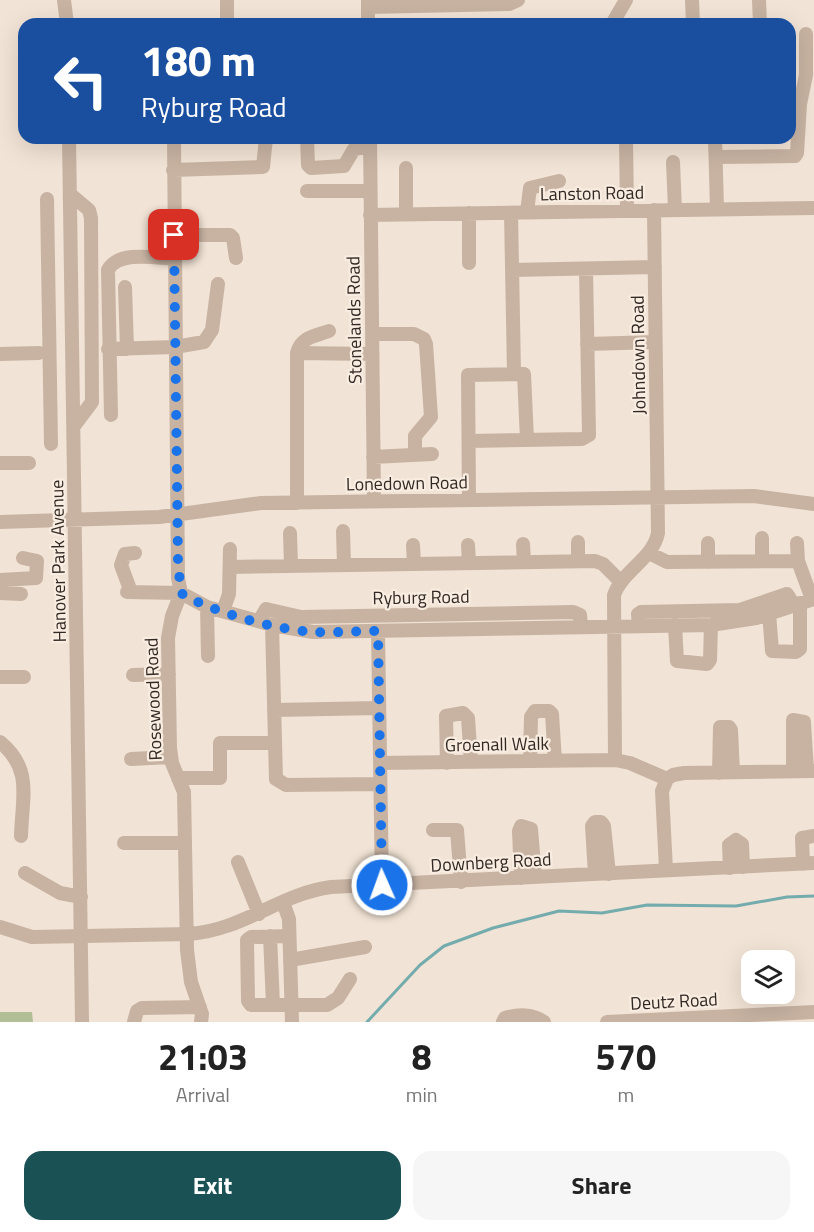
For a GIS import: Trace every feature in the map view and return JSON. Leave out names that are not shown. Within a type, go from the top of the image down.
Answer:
[{"type":"street","points":[[64,0],[66,18]]},
{"type":"street","points":[[227,18],[228,0]]},
{"type":"street","points":[[368,4],[509,4],[518,0]]},
{"type":"street","points":[[616,18],[626,0]]},
{"type":"street","points":[[692,0],[693,18]]},
{"type":"street","points":[[759,0],[760,18]]},
{"type":"street","points":[[716,157],[795,156],[810,34]]},
{"type":"street","name":"Hanover Park Avenue","points":[[69,144],[82,1022]]},
{"type":"street","name":"Rosewood Road","points":[[174,144],[178,578],[181,593],[169,629],[170,757],[184,792],[188,950],[191,982],[200,1007],[201,1022]]},
{"type":"street","points":[[173,170],[263,167],[265,144]]},
{"type":"street","points":[[307,144],[308,165],[311,168],[344,166],[350,144]]},
{"type":"street","name":"Stonelands Road","points":[[370,144],[374,501]]},
{"type":"street","points":[[626,144],[627,211]]},
{"type":"street","points":[[715,144],[717,209]]},
{"type":"street","points":[[673,162],[675,210]]},
{"type":"street","points":[[406,168],[406,214]]},
{"type":"street","points":[[527,212],[530,188],[559,181]]},
{"type":"street","points":[[307,191],[370,191]]},
{"type":"street","points":[[70,194],[89,210],[91,218],[92,402],[74,426]]},
{"type":"street","points":[[47,199],[51,444]]},
{"type":"street","name":"Lanston Road","points":[[370,215],[814,208]]},
{"type":"street","name":"Johndown Road","points":[[649,553],[657,542],[658,533],[654,210]]},
{"type":"street","points":[[469,213],[469,263]]},
{"type":"street","points":[[511,213],[514,372]]},
{"type":"street","points":[[174,235],[230,235],[233,237],[236,258]]},
{"type":"street","points":[[111,415],[107,276],[111,264],[123,258],[175,259]]},
{"type":"street","points":[[512,270],[655,267]]},
{"type":"street","points":[[469,441],[582,440],[589,435],[586,269]]},
{"type":"street","points":[[108,349],[199,345],[209,337],[218,284]]},
{"type":"street","points":[[125,287],[127,349]]},
{"type":"street","points":[[297,503],[297,353],[299,346],[306,339],[328,331]]},
{"type":"street","points":[[372,334],[414,334],[424,339],[426,344],[431,417],[415,436],[415,455]]},
{"type":"street","points":[[587,344],[656,342]]},
{"type":"street","points":[[0,354],[39,353]]},
{"type":"street","points":[[297,353],[372,354]]},
{"type":"street","points":[[469,500],[467,377],[473,373],[514,372],[523,373],[526,376],[527,440]]},
{"type":"street","points":[[50,389],[73,389]]},
{"type":"street","points":[[373,457],[432,454]]},
{"type":"street","points":[[0,463],[29,463]]},
{"type":"street","name":"Lonedown Road","points":[[0,522],[75,521],[178,514],[224,507],[374,501],[754,496],[814,504]]},
{"type":"street","points":[[344,531],[344,565]]},
{"type":"street","points":[[290,533],[291,566]]},
{"type":"street","points":[[762,538],[762,561]]},
{"type":"street","points":[[578,542],[578,561]]},
{"type":"street","points":[[708,543],[708,562]]},
{"type":"street","points":[[769,613],[772,651],[796,652],[800,649],[805,601],[797,543]]},
{"type":"street","points":[[523,544],[524,562]]},
{"type":"street","points":[[413,545],[414,564]]},
{"type":"street","points":[[468,545],[469,563]]},
{"type":"street","points":[[224,610],[229,594],[230,549]]},
{"type":"street","points":[[135,553],[125,555],[121,565],[129,592],[181,593]]},
{"type":"street","points":[[615,760],[614,595],[621,582],[649,553],[664,562],[798,561]]},
{"type":"street","points":[[0,580],[36,578],[37,561],[22,558]]},
{"type":"street","points":[[230,567],[578,561],[603,564],[621,582]]},
{"type":"street","points":[[0,593],[21,594]]},
{"type":"street","name":"Ryburg Road","points":[[181,593],[207,607],[266,623],[313,632],[711,625],[738,622],[805,601]]},
{"type":"street","points":[[639,626],[638,614],[641,612],[740,610],[786,594],[805,601]]},
{"type":"street","points":[[207,607],[208,656]]},
{"type":"street","name":"Ryburg Road","points":[[266,623],[266,609],[302,617],[573,612],[580,615],[581,626]]},
{"type":"street","points":[[266,623],[274,710],[275,774],[280,783],[297,785],[380,784]]},
{"type":"street","points":[[675,625],[677,662],[707,664],[710,657],[711,625]]},
{"type":"street","points":[[378,631],[382,885]]},
{"type":"street","points":[[133,675],[169,674]]},
{"type":"street","points":[[0,677],[24,677]]},
{"type":"street","points":[[274,710],[379,708]]},
{"type":"street","points":[[531,761],[531,717],[535,711],[549,711],[552,714],[555,761]]},
{"type":"street","points":[[447,763],[446,716],[463,713],[468,718],[471,762]]},
{"type":"street","points":[[0,742],[17,758],[22,770],[21,836]]},
{"type":"street","points":[[178,778],[220,778],[220,743],[274,743]]},
{"type":"street","points":[[131,759],[170,757]]},
{"type":"street","name":"Groenall Walk","points":[[380,763],[615,760],[630,763],[667,779]]},
{"type":"street","points":[[666,870],[662,791],[667,779],[678,773],[805,771]]},
{"type":"street","points":[[433,830],[457,830],[461,882]]},
{"type":"street","points":[[808,864],[802,838],[814,836]]},
{"type":"street","points":[[124,843],[185,843]]},
{"type":"street","points":[[238,862],[259,914]]},
{"type":"street","name":"Downberg Road","points":[[2,933],[32,937],[213,932],[283,902],[323,888],[808,864]]},
{"type":"street","points":[[25,873],[60,892],[81,897]]},
{"type":"street","points":[[283,902],[289,919],[292,1022]]},
{"type":"street","points":[[270,936],[273,1005]]},
{"type":"street","points":[[289,936],[248,938],[246,943],[249,1003],[273,1005],[331,1003],[350,979]]},
{"type":"street","points":[[247,972],[271,971],[365,947]]},
{"type":"street","name":"Hanover Park Avenue","points":[[74,1022],[81,984]]},
{"type":"street","points":[[134,1022],[137,1011],[142,1008],[200,1007]]},
{"type":"street","name":"Deutz Road","points":[[607,1022],[814,1012]]},
{"type":"street","points":[[503,1022],[505,1018],[513,1016],[532,1016],[544,1022]]},
{"type":"green space","points":[[0,1012],[32,1012],[33,1022],[0,1022]]},
{"type":"waterway","points":[[367,1022],[420,965],[444,946],[493,928],[559,911],[602,913],[647,905],[736,906],[787,897],[814,896]]},
{"type":"route","points":[[174,235],[178,578],[181,593],[207,607],[291,629],[313,632],[378,631],[382,885]]}]
